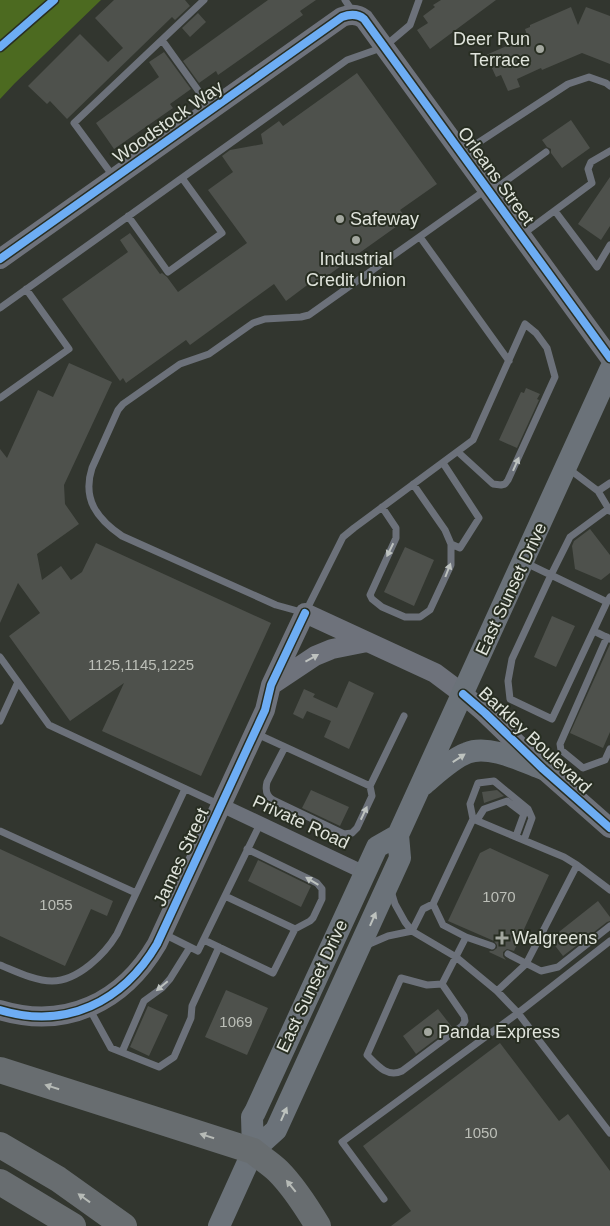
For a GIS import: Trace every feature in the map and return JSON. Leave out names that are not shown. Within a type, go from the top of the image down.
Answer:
[{"type":"highway","points":[[0,1070],[253,1151],[277,1170],[291,1186],[308,1208],[318,1226]]},
{"type":"highway","points":[[0,1145],[58,1179],[124,1226]]},
{"type":"highway","points":[[0,1182],[73,1226]]},
{"type":"main road","name":"Orleans Street","points":[[350,7],[364,19],[610,358]]},
{"type":"main road","name":"Woodstock Way","points":[[0,259],[346,15],[350,7]]},
{"type":"main road","name":"East Sunset Drive","points":[[221,1222],[253,1151],[276,1130],[390,881],[400,858],[398,835],[610,370]]},
{"type":"main road","name":"Barkley Boulevard","points":[[305,613],[435,673],[485,713],[543,769],[610,828]]},
{"type":"main road","name":"James Street","points":[[0,1010],[29,1016],[48,1016],[89,1007],[105,1000],[119,990],[134,977],[148,959],[162,933],[265,710],[271,685],[305,613]]},
{"type":"main road","points":[[271,685],[314,656],[332,649],[367,642]]},
{"type":"main road","points":[[420,787],[459,757],[476,750],[494,751],[543,769]]},
{"type":"main road","name":"East Sunset Drive","points":[[253,1151],[252,1118],[377,847],[398,835]]},
{"type":"street","name":"Private Road","points":[[221,805],[365,872]]},
{"type":"lane","points":[[115,178],[74,123],[204,0]]},
{"type":"lane","points":[[0,308],[347,60],[384,47],[410,25],[419,0]]},
{"type":"lane","points":[[162,40],[212,110]]},
{"type":"lane","points":[[462,154],[568,84],[589,77],[610,86]]},
{"type":"lane","points":[[521,236],[592,183],[588,168],[591,162],[610,151]]},
{"type":"lane","points":[[458,452],[493,484],[505,484],[508,480],[555,377],[547,348],[536,333],[525,324],[473,440],[343,537],[305,613],[276,605],[122,536],[104,523],[96,511],[92,504],[89,486],[90,476],[118,410],[123,404],[180,364],[207,355],[253,323],[265,319],[309,315],[546,152]]},
{"type":"lane","points":[[128,216],[168,272],[222,233],[182,178]]},
{"type":"lane","points":[[555,211],[597,267],[610,245]]},
{"type":"lane","points":[[420,237],[509,361]]},
{"type":"lane","points":[[0,398],[69,349],[26,289]]},
{"type":"lane","points":[[442,463],[479,518],[460,548],[451,544]]},
{"type":"lane","points":[[523,562],[551,575],[609,600],[552,719],[510,699],[508,681],[512,659],[551,575],[570,537],[609,510],[598,491],[566,467]]},
{"type":"lane","points":[[598,491],[610,482]]},
{"type":"lane","points":[[382,507],[396,528],[396,538],[370,595],[382,607],[405,617],[420,617],[430,610],[451,565],[451,544],[445,530],[413,484]]},
{"type":"lane","points":[[594,631],[609,638],[560,744],[561,750],[583,768],[606,760],[610,749]]},
{"type":"lane","points":[[0,657],[48,725],[221,805]]},
{"type":"lane","points":[[0,721],[18,682]]},
{"type":"lane","points":[[285,747],[267,782],[268,797],[344,834],[352,833],[357,828],[372,796],[370,786],[404,716]]},
{"type":"lane","points":[[254,733],[370,786]]},
{"type":"lane","points":[[524,840],[532,818],[528,809],[494,781],[478,784],[470,804],[475,819],[524,840],[564,856],[610,890]]},
{"type":"lane","points":[[0,964],[19,973],[55,981],[62,980],[79,972],[98,958],[117,934],[185,789]]},
{"type":"lane","points":[[412,931],[423,910],[433,904],[475,819],[484,808],[507,802],[524,814],[516,836]]},
{"type":"lane","points":[[162,933],[198,951],[260,824]]},
{"type":"lane","points":[[0,831],[136,893]]},
{"type":"lane","points":[[204,940],[273,973],[295,929],[310,921],[316,914],[323,892],[320,886],[314,881],[248,849]]},
{"type":"lane","points":[[497,991],[526,964],[577,865]]},
{"type":"lane","points":[[390,881],[395,904],[412,931],[456,958],[497,991],[518,1013],[610,1133]]},
{"type":"lane","points":[[225,896],[295,929]]},
{"type":"lane","points":[[433,904],[443,925],[466,937],[492,946]]},
{"type":"lane","points":[[508,954],[541,971],[558,967],[610,926]]},
{"type":"lane","points":[[357,953],[379,939],[412,931]]},
{"type":"lane","points":[[442,984],[466,937]]},
{"type":"lane","points":[[384,1200],[342,1142],[518,1013],[610,941]]},
{"type":"lane","points":[[122,1052],[144,1001],[162,988],[170,979],[190,947]]},
{"type":"lane","points":[[89,1007],[111,1048],[159,1067],[174,1056],[191,1018],[192,1006],[219,947]]},
{"type":"lane","points":[[401,978],[426,985],[442,984],[466,1021],[462,1026],[397,1073],[386,1071],[379,1067],[367,1054],[401,978]]},
{"type":"green space","points":[[0,0],[101,0],[0,99]]},
{"type":"building","points":[[114,0],[185,0],[190,6],[175,20],[172,17],[67,119],[50,101],[47,104],[28,86],[80,34],[108,62],[123,48],[95,18]]},
{"type":"building","points":[[268,0],[316,0],[300,11],[303,15],[218,75],[216,71],[199,83],[183,61]]},
{"type":"building","points":[[441,0],[496,0],[430,49],[417,30],[428,23],[423,16],[435,7],[433,5]]},
{"type":"building","name":"Deer Run Terrace","points":[[571,7],[578,25],[586,7],[610,16],[610,64],[582,53],[517,79],[520,87],[508,91],[501,75],[496,77],[486,55],[527,35],[525,29],[530,27],[530,25]]},
{"type":"building","points":[[198,13],[206,22],[190,37],[182,28]]},
{"type":"building","points":[[164,52],[191,89],[170,104],[173,108],[114,149],[96,123],[159,77],[149,62]]},
{"type":"building","points":[[357,73],[437,184],[400,210],[407,219],[313,286],[310,283],[286,301],[274,284],[190,345],[186,340],[126,383],[123,378],[120,381],[62,299],[128,252],[120,240],[130,233],[160,274],[162,273],[167,277],[178,292],[247,243],[208,190],[233,172],[222,156],[230,150],[263,144],[261,134],[279,121],[283,126]]},
{"type":"building","points":[[571,120],[590,148],[562,168],[551,153],[551,149],[542,140]]},
{"type":"building","points":[[610,177],[610,226],[601,240],[578,224]]},
{"type":"building","points":[[69,363],[112,382],[64,485],[65,504],[79,524],[37,554],[42,580],[61,566],[71,580],[82,572],[96,543],[271,623],[201,776],[102,731],[124,683],[70,721],[9,636],[40,613],[18,583],[0,623],[0,449],[7,458],[38,390],[53,397]]},
{"type":"building","points":[[526,388],[540,394],[517,448],[499,440],[521,392],[524,393]]},
{"type":"building","points":[[590,529],[610,555],[610,573],[601,580],[575,569],[572,546],[574,541]]},
{"type":"building","points":[[405,547],[434,560],[414,606],[384,592]]},
{"type":"building","points":[[552,616],[575,626],[556,667],[534,657]]},
{"type":"building","points":[[610,644],[610,732],[603,748],[570,733]]},
{"type":"building","points":[[349,681],[374,693],[349,749],[324,737],[331,721],[307,711],[303,719],[293,714],[304,689],[315,694],[313,697],[337,708]]},
{"type":"building","points":[[311,790],[349,807],[340,826],[302,808]]},
{"type":"building","points":[[497,790],[504,796],[484,803],[482,792]]},
{"type":"building","points":[[490,848],[549,875],[514,951],[507,949],[503,952],[506,960],[489,952],[497,948],[494,941],[448,921],[480,853]]},
{"type":"building","points":[[0,849],[113,901],[107,916],[91,909],[65,966],[0,936]]},
{"type":"building","points":[[258,860],[311,886],[301,907],[248,881]]},
{"type":"building","points":[[598,901],[610,917],[610,921],[563,956],[550,939]]},
{"type":"building","points":[[226,990],[268,1008],[247,1055],[205,1037]]},
{"type":"building","points":[[148,1006],[168,1015],[149,1056],[130,1047]]},
{"type":"building","name":"Panda Express","points":[[438,1009],[452,1027],[416,1054],[403,1036]]},
{"type":"building","points":[[500,1043],[559,1121],[568,1114],[610,1171],[610,1226],[391,1226],[411,1211],[363,1146]]},
{"type":"cycle path","points":[[0,47],[54,0]]},
{"type":"cycle path","points":[[0,259],[342,17],[357,15],[364,19],[610,358]]},
{"type":"cycle path","points":[[0,1010],[24,1015],[48,1016],[70,1013],[110,996],[127,982],[143,964],[157,944],[265,710],[271,685],[305,613]]},
{"type":"cycle path","points":[[463,694],[543,769],[610,828]]},
{"type":"place","name":"Deer Run Terrace","points":[[540,49]]},
{"type":"place","name":"Safeway","points":[[340,219]]},
{"type":"place","name":"Industrial Credit Union","points":[[356,240]]},
{"type":"place","name":"Walgreens","points":[[502,938]]},
{"type":"place","name":"Panda Express","points":[[428,1032]]}]
